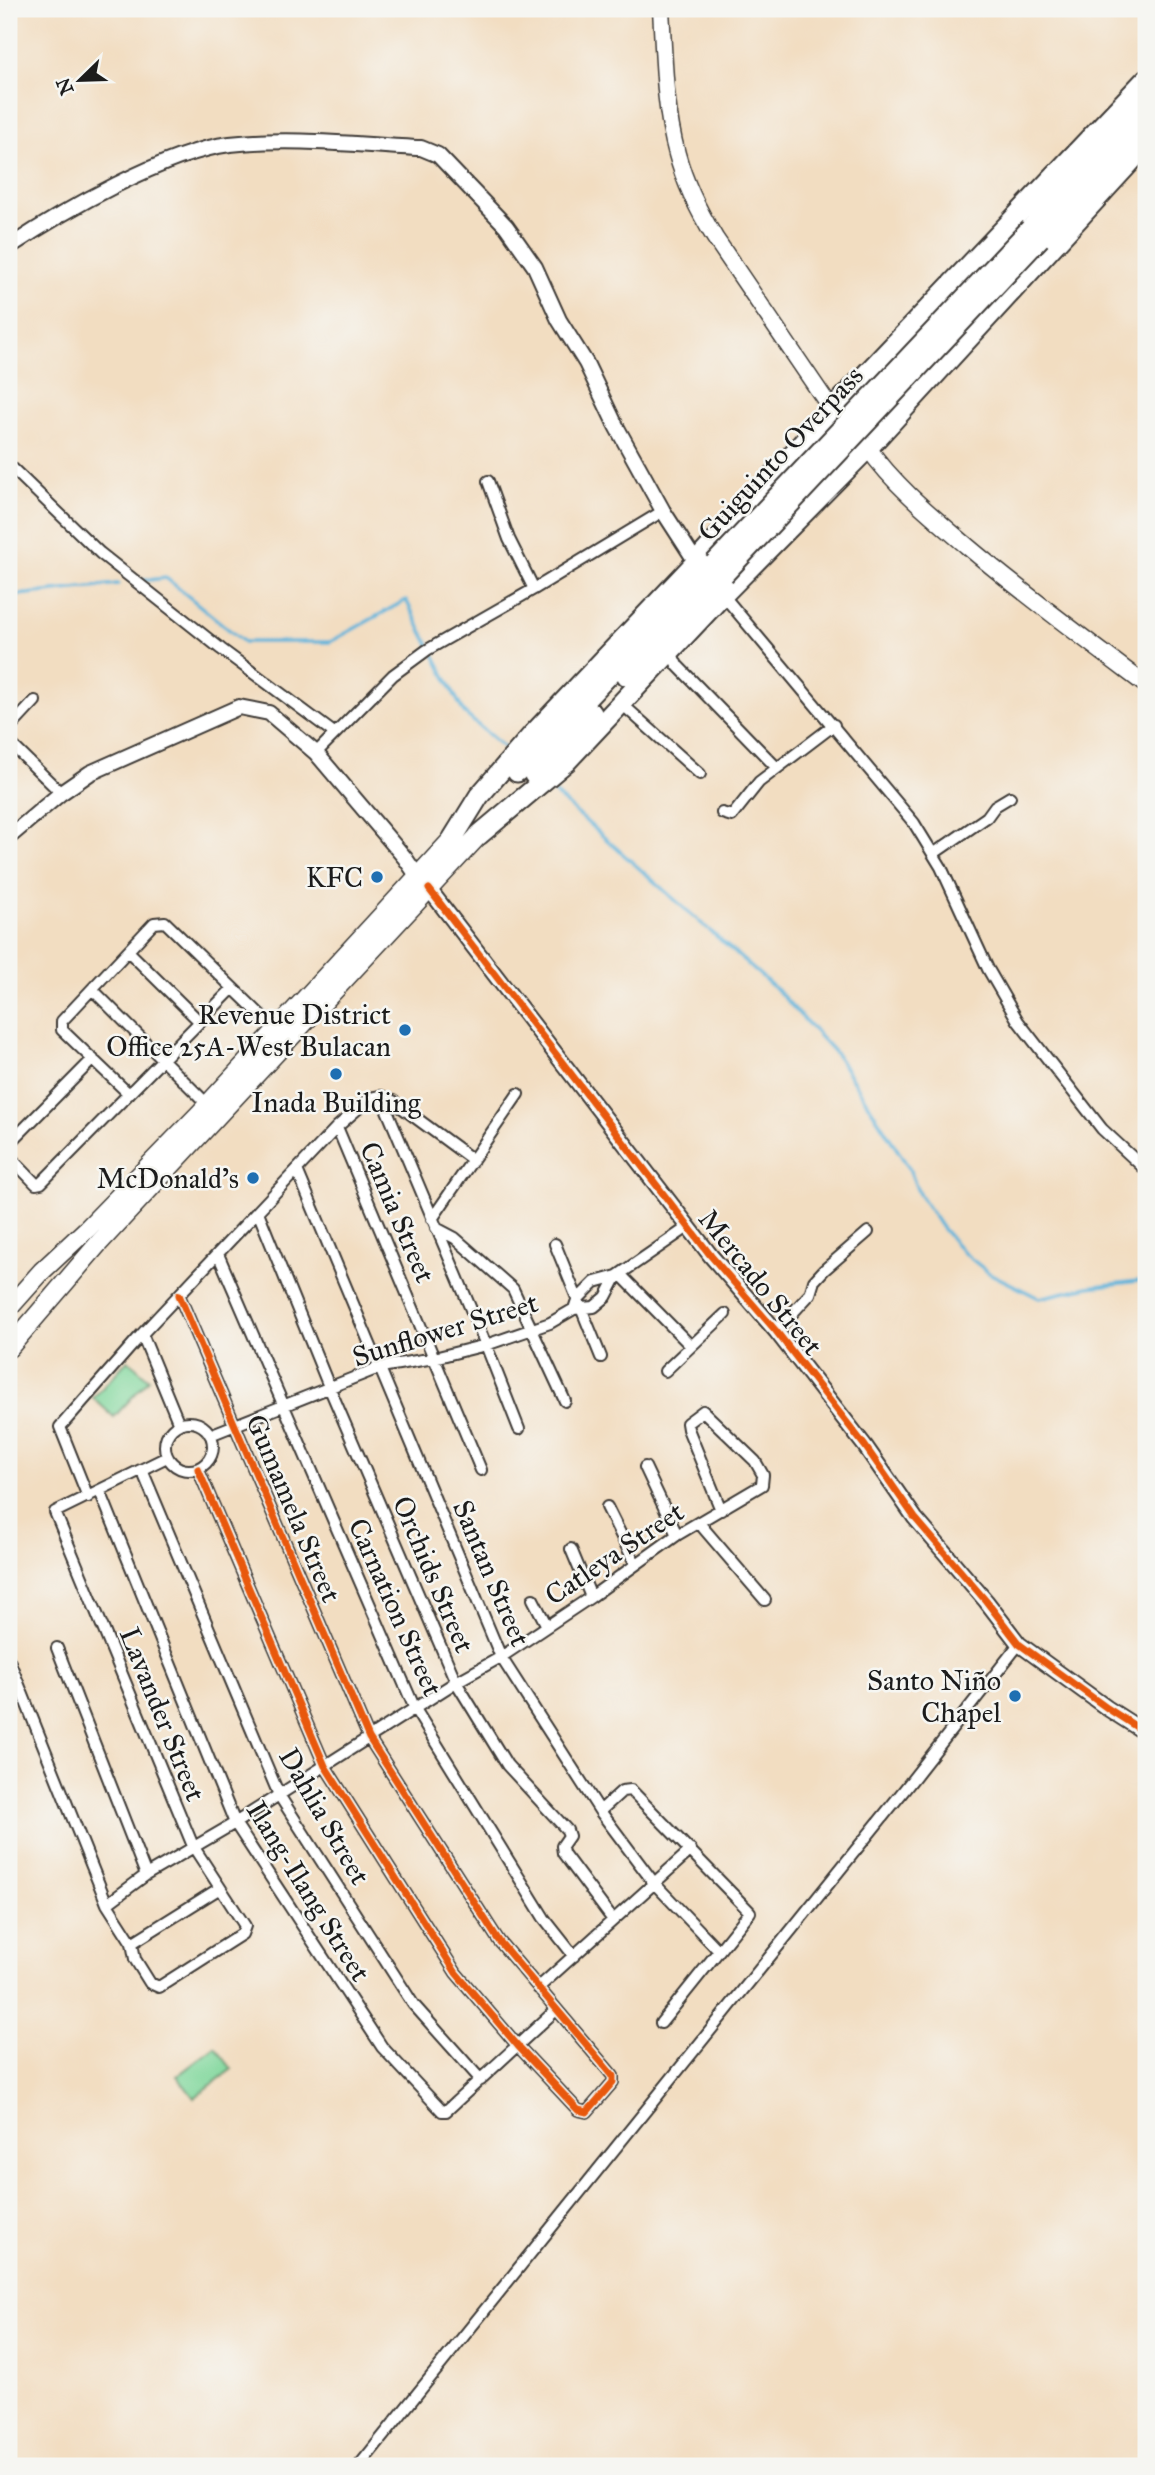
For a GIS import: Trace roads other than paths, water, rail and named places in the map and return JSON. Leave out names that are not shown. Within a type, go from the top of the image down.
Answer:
[{"type":"highway","points":[[711,567],[832,410],[1146,79]]},
{"type":"highway","name":"Guiguinto Overpass","points":[[1035,234],[1146,105]]},
{"type":"highway","name":"Guiguinto Overpass","points":[[453,838],[711,567],[1035,234],[1146,124]]},
{"type":"highway","points":[[9,1308],[276,1030],[424,883],[566,762],[723,595],[868,448],[1146,145]]},
{"type":"highway","name":"Guiguinto Overpass","points":[[479,835],[711,567]]},
{"type":"highway","points":[[9,1348],[98,1244],[424,883],[453,838]]},
{"type":"main road","points":[[661,9],[670,120],[677,155],[699,212],[832,410]]},
{"type":"main road","points":[[868,448],[880,465],[922,508],[1146,685]]},
{"type":"street","points":[[9,247],[83,203],[132,178],[209,149],[253,143],[338,141],[431,151],[438,155],[506,226],[535,267],[559,320],[586,363],[616,426],[663,511],[711,567]]},
{"type":"street","points":[[9,465],[100,553],[221,649],[334,733]]},
{"type":"street","points":[[488,481],[509,538],[534,589]]},
{"type":"street","points":[[316,753],[393,675],[427,650],[663,511]]},
{"type":"street","points":[[723,595],[899,803],[925,838],[988,969],[1018,1021],[1102,1129],[1146,1170]]},
{"type":"street","points":[[670,652],[677,664],[777,768]]},
{"type":"street","points":[[9,729],[35,701]]},
{"type":"street","points":[[622,704],[700,774]]},
{"type":"street","name":"Mercado Street","points":[[9,837],[61,793],[90,773],[239,707],[269,713],[316,753],[405,858],[688,1227],[776,1331],[866,1446],[915,1518],[1019,1644],[1146,1733]]},
{"type":"street","points":[[722,813],[732,816],[759,782],[834,725]]},
{"type":"street","points":[[9,742],[61,793]]},
{"type":"street","points":[[933,854],[987,817],[995,806],[1010,797]]},
{"type":"street","points":[[129,1094],[62,1030],[61,1026],[62,1021],[154,923],[165,922],[276,1030]]},
{"type":"street","points":[[128,951],[200,1022]]},
{"type":"street","points":[[9,1156],[39,1184],[233,988]]},
{"type":"street","points":[[92,989],[207,1104]]},
{"type":"street","points":[[9,1144],[93,1059]]},
{"type":"street","points":[[434,1223],[518,1094]]},
{"type":"street","points":[[167,1457],[88,1497],[60,1427],[142,1334],[337,1128],[369,1098],[381,1096],[393,1101],[473,1160]]},
{"type":"street","points":[[381,1096],[519,1429]]},
{"type":"street","name":"Camia Street","points":[[337,1128],[481,1470]]},
{"type":"street","name":"Santan Street","points":[[297,1170],[501,1657],[600,1811],[654,1883],[719,1951]]},
{"type":"street","name":"Orchids Street","points":[[258,1212],[330,1389],[456,1682],[507,1765],[567,1830],[569,1836],[562,1846],[563,1853],[613,1920]]},
{"type":"street","points":[[434,1223],[513,1289],[565,1401]]},
{"type":"street","name":"Sunflower Street","points":[[210,1435],[381,1367],[486,1345],[550,1323],[578,1306],[595,1282],[619,1275],[688,1227]]},
{"type":"street","points":[[776,1331],[810,1294],[814,1281],[824,1270],[868,1232]]},
{"type":"street","points":[[555,1244],[601,1357]]},
{"type":"street","name":"Carnation Street","points":[[218,1254],[415,1709],[544,1918],[574,1956]]},
{"type":"street","points":[[619,1275],[691,1346]]},
{"type":"street","name":"Sunflower Street","points":[[578,1306],[594,1307],[606,1297],[619,1275]]},
{"type":"street","name":"Gumamela Street","points":[[179,1295],[369,1738],[499,1941],[613,2076],[613,2082],[587,2112],[578,2110],[518,2046]]},
{"type":"street","points":[[665,1371],[725,1314]]},
{"type":"street","points":[[142,1334],[179,1424]]},
{"type":"street","name":"Catleya Street","points":[[107,1904],[146,1874],[235,1823],[456,1682],[501,1657],[677,1535],[722,1510],[762,1485],[763,1475],[755,1461],[703,1411],[687,1423],[688,1429],[722,1510]]},
{"type":"street","points":[[193,1423],[206,1429],[210,1435],[212,1450],[205,1464],[198,1469],[177,1468],[167,1457],[165,1450],[168,1434],[179,1424],[193,1423]]},
{"type":"street","points":[[645,1467],[677,1535]]},
{"type":"street","points":[[198,1469],[325,1766],[456,1973],[518,2046]]},
{"type":"street","name":"Dahlia Street","points":[[142,1470],[279,1795],[413,2004],[481,2080]]},
{"type":"street","name":"Ilang-Ilang Street","points":[[100,1491],[235,1823],[382,2048],[442,2111],[449,2110],[556,2010]]},
{"type":"street","name":"Lavander Street","points":[[88,1497],[55,1512],[193,1846],[244,1926],[242,1934],[159,1987],[150,1983],[135,1959],[132,1943]]},
{"type":"street","points":[[607,1507],[635,1563]]},
{"type":"street","points":[[699,1523],[765,1600]]},
{"type":"street","points":[[571,1549],[591,1597]]},
{"type":"street","points":[[533,1599],[547,1626]]},
{"type":"street","points":[[359,2466],[897,1800],[1019,1644]]},
{"type":"street","points":[[57,1648],[146,1874]]},
{"type":"street","points":[[9,1660],[107,1904],[132,1943],[220,1888]]},
{"type":"street","points":[[600,1811],[622,1791],[631,1790],[750,1912],[661,2023]]},
{"type":"street","points":[[538,1988],[691,1850]]},
{"type":"waterway","points":[[139,581],[166,578],[244,642],[330,642],[406,600],[464,713],[508,751]]},
{"type":"waterway","points":[[9,596],[118,584]]},
{"type":"waterway","points":[[554,793],[778,991],[836,1054],[909,1168],[919,1194],[942,1228],[964,1253],[989,1273],[1039,1298],[1088,1287],[1146,1280]]},
{"type":"place","name":"KFC","points":[[377,877]]},
{"type":"place","name":"Revenue District Office 25A-West Bulacan","points":[[405,1030]]},
{"type":"place","name":"Inada Building","points":[[336,1074]]},
{"type":"place","name":"McDonald's","points":[[253,1178]]},
{"type":"place","name":"Santo Niño Chapel","points":[[1015,1696]]}]
